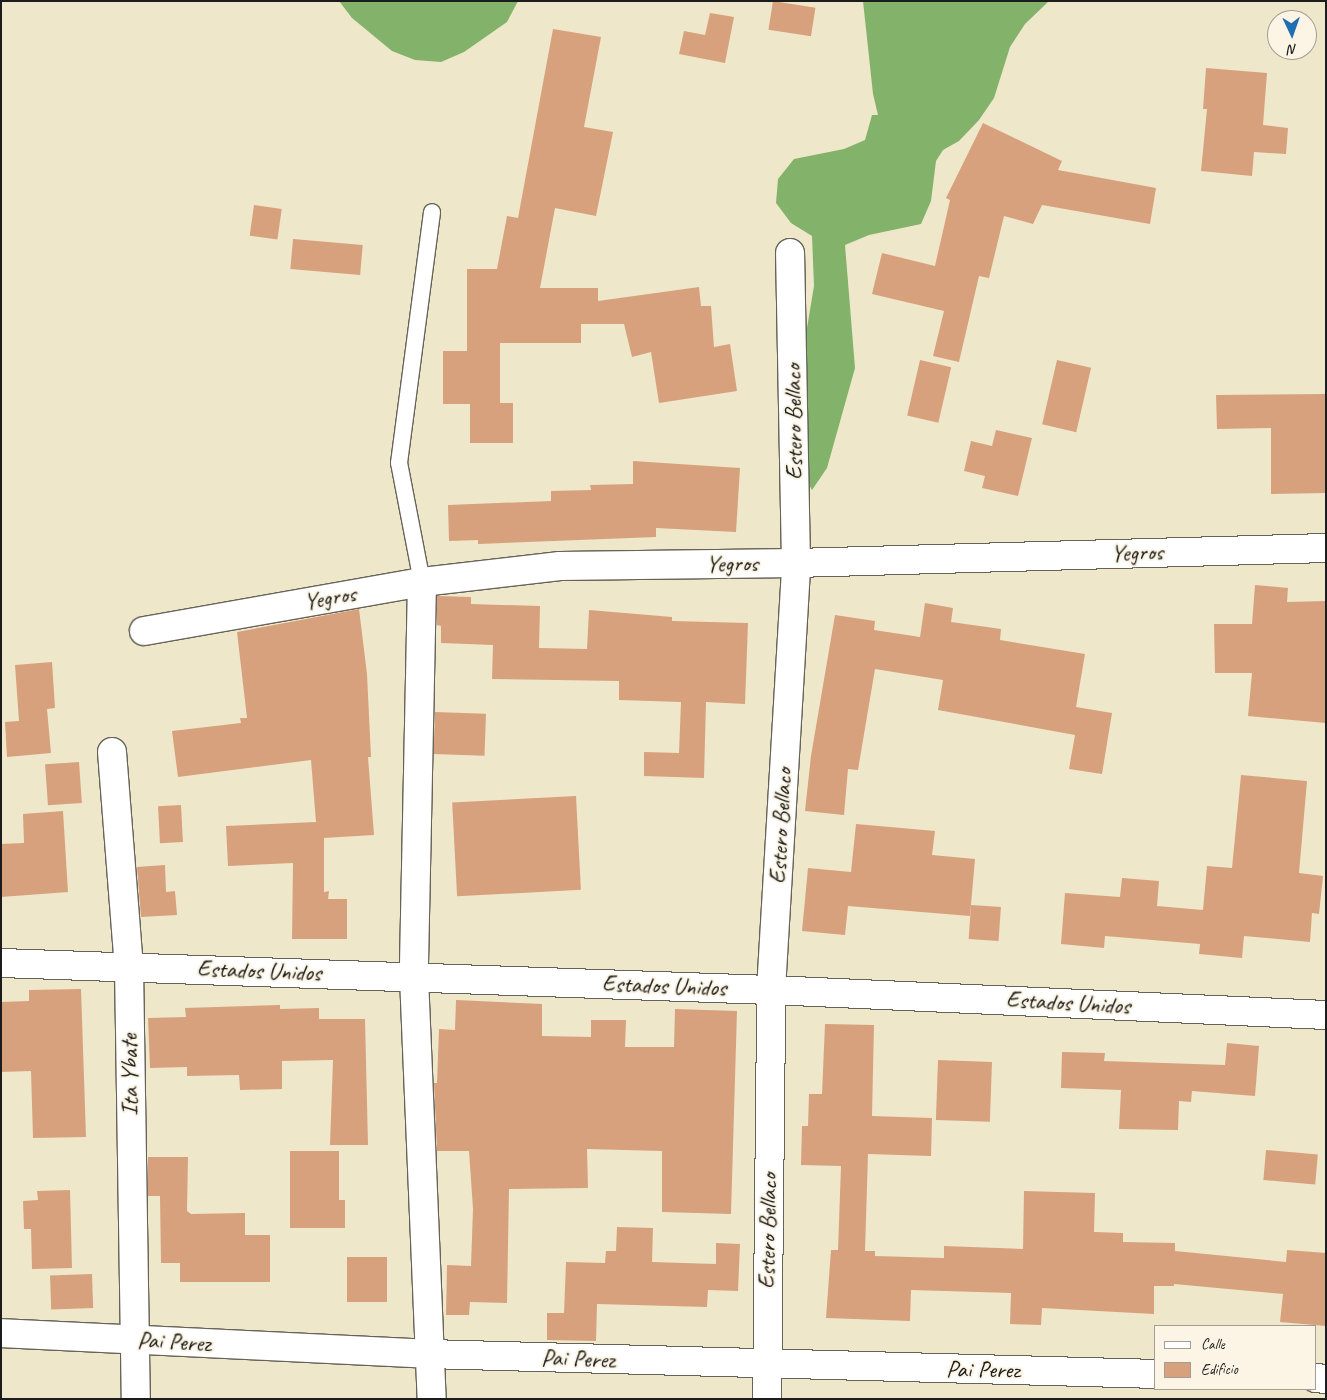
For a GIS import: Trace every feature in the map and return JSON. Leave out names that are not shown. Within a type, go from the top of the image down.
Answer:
[{"type":"street","name":"Estero Bellaco","points":[[766,1399],[771,990],[796,563],[790,254]]},
{"type":"street","name":"Yegros","points":[[144,631],[422,582],[560,566],[796,563],[1326,548]]},
{"type":"street","points":[[422,582],[414,977],[428,1354],[432,1399]]},
{"type":"street","name":"Ita Ybate","points":[[112,752],[129,967],[136,1399]]},
{"type":"street","name":"Estados Unidos","points":[[1,963],[771,990],[1326,1015]]},
{"type":"street","name":"Pai Perez","points":[[1,1333],[428,1354],[766,1365],[1154,1374]]},
{"type":"lane","points":[[422,582],[399,462],[432,212]]},
{"type":"green space","points":[[339,1],[518,1],[507,22],[464,52],[441,62],[415,60],[392,51],[352,18]]},
{"type":"green space","points":[[863,1],[1049,1],[1025,24],[1010,47],[994,98],[979,120],[959,141],[943,150],[936,161],[931,201],[921,224],[869,235],[845,245],[855,368],[827,468],[812,490],[801,471],[801,364],[814,286],[812,236],[791,223],[776,203],[778,179],[794,159],[844,149],[865,140],[872,115],[878,115],[873,94]]},
{"type":"building","points":[[773,1],[815,8],[811,36],[768,30]]},
{"type":"building","points":[[710,13],[734,17],[725,63],[679,54],[684,31],[705,35]]},
{"type":"building","points":[[553,29],[601,37],[584,127],[613,132],[596,216],[555,208],[540,288],[598,288],[598,301],[699,287],[701,306],[711,306],[714,347],[730,344],[737,391],[659,403],[651,352],[632,357],[624,324],[581,324],[581,343],[500,343],[500,403],[513,403],[513,443],[470,443],[470,404],[443,404],[443,351],[467,351],[467,269],[497,269],[507,216],[518,218]]},
{"type":"building","points":[[1206,68],[1267,73],[1263,125],[1288,128],[1286,154],[1254,152],[1252,176],[1201,171],[1207,109],[1203,109]]},
{"type":"building","points":[[983,123],[1062,161],[1058,170],[1156,188],[1150,224],[1042,205],[1033,224],[1004,216],[989,278],[979,276],[959,362],[933,356],[944,311],[872,294],[882,253],[935,266],[950,200],[946,198]]},
{"type":"building","points":[[254,205],[282,209],[277,240],[250,236]]},
{"type":"building","points":[[293,239],[363,245],[360,275],[290,269]]},
{"type":"building","points":[[920,360],[951,367],[938,423],[907,416]]},
{"type":"building","points":[[1057,360],[1091,368],[1076,432],[1042,424]]},
{"type":"building","points":[[1326,394],[1326,493],[1271,494],[1271,428],[1217,429],[1216,395]]},
{"type":"building","points":[[996,430],[1032,438],[1018,496],[982,488],[985,476],[964,471],[971,441],[992,446]]},
{"type":"building","points":[[633,461],[740,468],[736,532],[656,528],[656,537],[478,544],[478,540],[449,541],[448,505],[551,501],[551,491],[591,490],[590,485],[633,484]]},
{"type":"building","points":[[1255,585],[1288,588],[1287,602],[1326,601],[1326,723],[1248,716],[1252,673],[1215,673],[1214,624],[1252,624]]},
{"type":"building","points":[[437,596],[471,597],[471,604],[540,606],[539,648],[587,649],[589,610],[672,617],[672,621],[748,623],[745,704],[706,702],[704,778],[644,776],[644,752],[679,753],[681,702],[619,700],[619,681],[492,679],[493,645],[441,643],[441,626],[437,625]]},
{"type":"building","points":[[925,603],[953,608],[951,622],[1001,629],[1000,640],[1085,654],[1076,707],[1112,713],[1102,774],[1069,769],[1075,735],[938,710],[943,680],[875,669],[858,770],[848,769],[844,815],[805,811],[811,756],[835,615],[875,621],[874,630],[920,637]]},
{"type":"building","points":[[359,609],[367,674],[371,757],[368,757],[374,835],[324,838],[324,892],[329,891],[328,899],[347,899],[347,939],[292,939],[293,863],[228,866],[226,826],[316,822],[311,760],[178,777],[172,731],[241,723],[240,718],[247,718],[237,632]]},
{"type":"building","points":[[52,662],[55,708],[47,709],[51,753],[7,757],[5,722],[19,721],[15,665]]},
{"type":"building","points":[[435,712],[486,714],[485,756],[434,754]]},
{"type":"building","points":[[79,762],[82,803],[48,805],[45,764]]},
{"type":"building","points":[[1241,775],[1307,781],[1299,873],[1323,876],[1319,914],[1312,913],[1310,942],[1244,936],[1242,958],[1199,954],[1200,944],[1105,936],[1104,948],[1061,944],[1065,893],[1120,897],[1122,878],[1159,881],[1157,906],[1203,910],[1207,866],[1232,868]]},
{"type":"building","points":[[576,796],[581,890],[457,896],[452,802]]},
{"type":"building","points":[[181,805],[183,842],[160,843],[158,806]]},
{"type":"building","points":[[63,811],[68,892],[1,897],[1,844],[24,843],[23,814]]},
{"type":"building","points":[[856,824],[935,831],[932,855],[975,859],[970,916],[848,906],[845,935],[802,931],[808,868],[851,872]]},
{"type":"building","points":[[165,865],[166,892],[175,891],[177,915],[141,917],[137,867]]},
{"type":"building","points":[[971,905],[1001,907],[999,941],[969,939]]},
{"type":"building","points":[[81,989],[86,1137],[33,1138],[31,1071],[1,1072],[1,1002],[29,1001],[29,990]]},
{"type":"building","points":[[456,1000],[542,1004],[542,1036],[591,1037],[591,1020],[626,1020],[625,1047],[674,1047],[675,1009],[737,1011],[731,1214],[662,1212],[662,1151],[587,1149],[588,1188],[509,1189],[507,1303],[470,1302],[469,1315],[446,1315],[447,1265],[471,1266],[473,1209],[469,1151],[437,1151],[434,1083],[437,1083],[439,1029],[455,1030]]},
{"type":"building","points":[[280,1005],[280,1009],[319,1008],[319,1019],[365,1019],[368,1145],[330,1145],[333,1060],[282,1061],[282,1089],[240,1090],[239,1075],[187,1076],[187,1067],[150,1068],[148,1018],[186,1017],[185,1008]]},
{"type":"building","points":[[825,1024],[874,1025],[872,1116],[932,1118],[931,1156],[868,1154],[865,1251],[875,1251],[875,1256],[944,1258],[944,1246],[1023,1249],[1024,1191],[1095,1193],[1094,1232],[1123,1233],[1123,1242],[1175,1243],[1175,1251],[1286,1262],[1287,1250],[1326,1253],[1326,1326],[1280,1322],[1283,1294],[1174,1284],[1174,1286],[1154,1286],[1154,1314],[1042,1308],[1041,1325],[1010,1324],[1011,1293],[911,1290],[910,1321],[826,1318],[831,1250],[838,1250],[841,1166],[801,1165],[802,1126],[808,1126],[809,1094],[822,1094]]},
{"type":"building","points":[[1227,1043],[1259,1046],[1255,1096],[1192,1091],[1191,1102],[1179,1101],[1178,1130],[1119,1129],[1121,1090],[1061,1088],[1062,1052],[1105,1053],[1104,1061],[1225,1065]]},
{"type":"building","points":[[938,1060],[992,1062],[990,1122],[936,1120]]},
{"type":"building","points":[[1266,1150],[1318,1155],[1315,1184],[1263,1180]]},
{"type":"building","points":[[290,1151],[339,1151],[339,1200],[345,1200],[345,1228],[290,1228]]},
{"type":"building","points":[[148,1157],[188,1157],[187,1211],[191,1214],[245,1213],[245,1235],[270,1235],[270,1282],[180,1282],[180,1263],[161,1263],[160,1196],[148,1196]]},
{"type":"building","points":[[70,1190],[72,1268],[32,1269],[31,1229],[24,1229],[23,1201],[38,1200],[37,1191]]},
{"type":"building","points":[[617,1227],[653,1228],[652,1262],[716,1264],[716,1243],[740,1244],[738,1291],[708,1290],[707,1307],[597,1304],[596,1341],[547,1340],[547,1313],[564,1313],[566,1262],[605,1263],[606,1251],[616,1251]]},
{"type":"building","points":[[347,1257],[387,1257],[387,1302],[347,1302]]},
{"type":"building","points":[[92,1274],[93,1308],[51,1309],[50,1275]]}]
